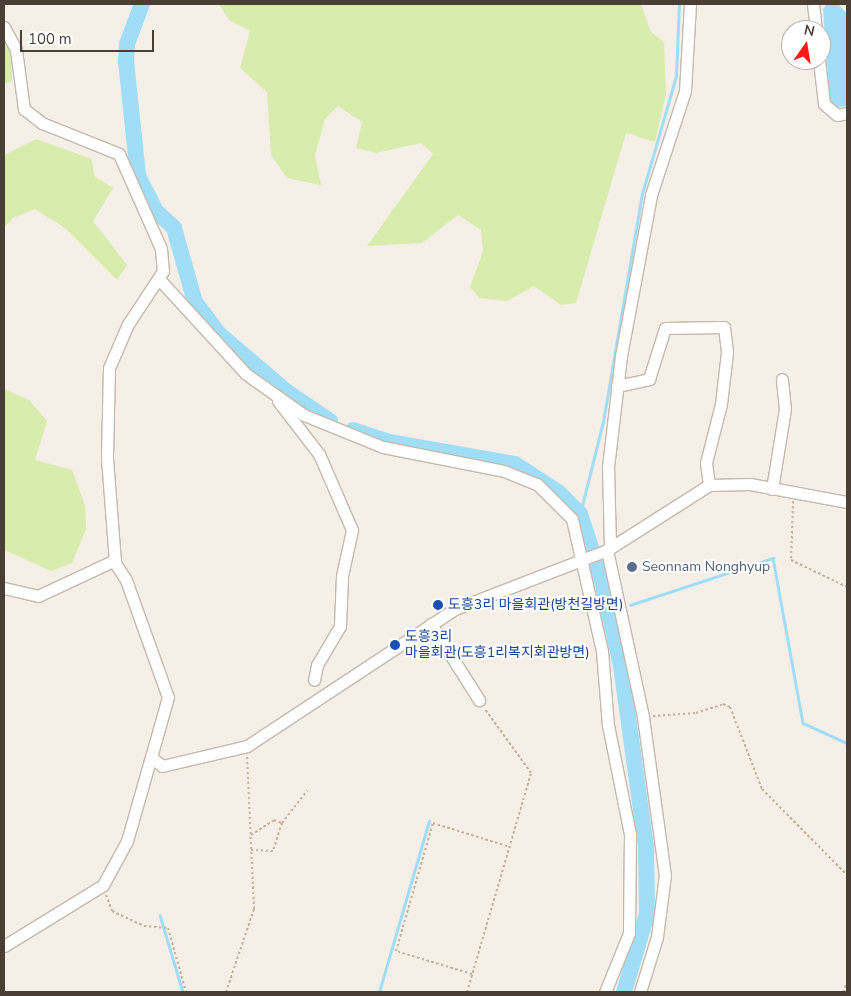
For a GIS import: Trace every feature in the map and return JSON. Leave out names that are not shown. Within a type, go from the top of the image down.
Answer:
[{"type":"street","points":[[640,992],[657,937],[665,876],[643,717],[606,550],[608,467],[617,386],[651,195],[685,91],[690,4]]},
{"type":"street","points":[[813,4],[815,20]]},
{"type":"street","points":[[4,26],[16,50],[24,108],[42,124],[119,154],[161,248],[159,279],[128,324],[109,368],[107,458],[115,560],[166,683],[168,697],[127,841],[103,885],[4,946]]},
{"type":"street","points":[[820,70],[824,104],[837,116],[847,113]]},
{"type":"street","points":[[159,279],[246,374],[273,395],[304,415],[353,437],[504,470],[537,484],[572,519],[583,560],[602,651],[608,725],[630,834],[629,934],[605,992]]},
{"type":"street","points":[[617,386],[649,379],[664,328],[724,327],[727,352],[721,404],[706,463],[709,485]]},
{"type":"street","points":[[772,489],[785,409],[782,379]]},
{"type":"street","points":[[273,395],[319,454],[352,530],[342,576],[340,626],[317,665],[314,680]]},
{"type":"street","points":[[151,757],[162,766],[247,746],[431,624],[482,597],[606,550],[709,485],[730,482],[847,502]]},
{"type":"street","points":[[4,588],[38,596],[115,560]]},
{"type":"street","points":[[431,624],[479,700]]},
{"type":"path","points":[[793,494],[791,560],[847,586]]},
{"type":"path","points":[[467,992],[531,773],[479,700]]},
{"type":"path","points":[[643,717],[696,713],[723,704],[730,706],[762,789],[847,875]]},
{"type":"path","points":[[226,992],[254,909],[247,746]]},
{"type":"path","points":[[251,850],[273,851],[282,823],[307,791]]},
{"type":"path","points":[[251,835],[274,820],[282,823]]},
{"type":"path","points":[[472,974],[396,951],[431,832],[434,823],[510,847]]},
{"type":"path","points":[[103,885],[112,912],[144,926],[168,928],[186,992]]},
{"type":"path","points":[[843,992],[847,982]]},
{"type":"green space","points":[[219,4],[641,4],[651,32],[664,42],[666,94],[655,142],[626,133],[576,303],[561,305],[534,286],[507,301],[479,298],[470,287],[483,251],[481,230],[458,215],[422,243],[367,246],[433,154],[421,143],[376,153],[356,148],[362,122],[338,106],[325,119],[315,155],[321,185],[287,178],[271,155],[267,92],[240,68],[250,31],[229,20]]},
{"type":"green space","points":[[4,42],[10,49],[12,81],[4,84]]},
{"type":"green space","points":[[36,139],[92,159],[94,176],[113,188],[93,221],[127,265],[117,280],[65,228],[35,209],[13,218],[4,228],[4,155]]},
{"type":"green space","points":[[4,389],[29,400],[47,421],[35,460],[72,470],[85,505],[86,529],[72,563],[51,571],[4,550]]},
{"type":"water","points":[[827,4],[839,5],[847,14],[847,106],[835,108],[830,103],[828,70],[831,70],[831,20],[824,20],[823,9]]},
{"type":"waterway","points":[[142,4],[127,44],[126,61],[138,176],[155,210],[174,228],[195,302],[218,333],[287,392],[330,421]]},
{"type":"waterway","points":[[580,514],[603,422],[642,194],[676,76],[679,4]]},
{"type":"waterway","points":[[353,430],[389,442],[515,464],[558,492],[580,514],[602,581],[621,666],[646,846],[647,914],[624,992]]},
{"type":"waterway","points":[[630,605],[773,558],[803,723],[847,743]]},
{"type":"waterway","points":[[379,992],[429,821]]},
{"type":"waterway","points":[[160,915],[183,992]]},
{"type":"place","name":"Seonnam Nonghyup","points":[[632,567]]},
{"type":"place","name":"도흥3리 마을회관(방천길방면)","points":[[438,605]]},
{"type":"place","name":"도흥3리 마을회관(도흥1리복지회관방면)","points":[[395,645]]}]
